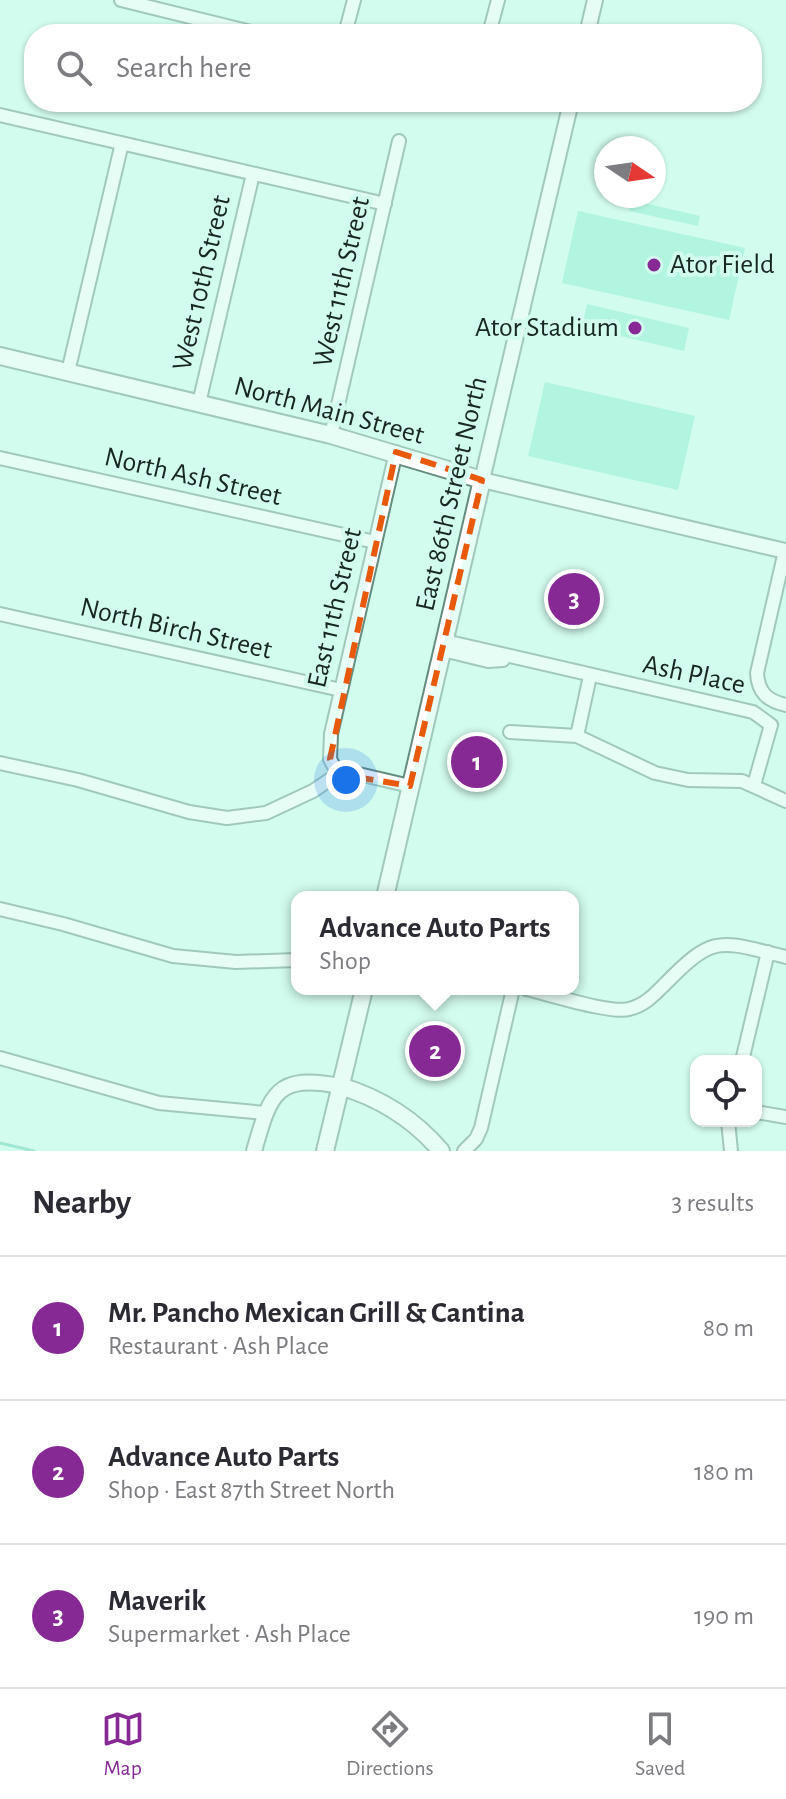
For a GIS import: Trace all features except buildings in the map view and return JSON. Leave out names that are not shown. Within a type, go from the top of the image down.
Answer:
[{"type":"main road","name":"North Main Street","points":[[0,356],[331,435],[482,480]]},
{"type":"main road","name":"East 86th Street North","points":[[386,891],[482,480]]},
{"type":"main road","points":[[325,1151],[363,995]]},
{"type":"main road","points":[[340,1086],[374,1098],[400,1114],[424,1132],[441,1151]]},
{"type":"street","points":[[121,0],[153,4],[224,24]]},
{"type":"street","points":[[348,24],[354,0]]},
{"type":"street","points":[[492,24],[498,0]]},
{"type":"street","points":[[589,24],[595,0]]},
{"type":"street","name":"East 86th Street North","points":[[482,480],[569,112]]},
{"type":"street","points":[[0,115],[385,204]]},
{"type":"street","name":"West 11th Street","points":[[331,435],[399,141]]},
{"type":"street","points":[[68,372],[122,143]]},
{"type":"street","name":"West 10th Street","points":[[199,403],[253,174]]},
{"type":"street","name":"East 11th Street","points":[[338,774],[330,759],[329,747],[396,452]]},
{"type":"street","name":"North Ash Street","points":[[0,458],[375,542]]},
{"type":"street","name":"North Main Street","points":[[482,480],[785,551]]},
{"type":"street","points":[[785,551],[757,673],[764,696],[786,705]]},
{"type":"street","name":"North Birch Street","points":[[0,614],[341,690]]},
{"type":"street","name":"Ash Place","points":[[444,646],[518,659],[753,712],[771,725],[748,783]]},
{"type":"street","points":[[577,736],[590,676]]},
{"type":"street","points":[[510,732],[577,736],[655,773],[688,780],[748,783],[786,801]]},
{"type":"street","points":[[0,763],[78,780],[189,812],[227,818],[255,815],[284,806],[338,774],[360,773],[410,786]]},
{"type":"street","points":[[0,909],[163,954],[236,962],[291,960]]},
{"type":"street","points":[[555,995],[626,1010],[646,1002],[687,962],[708,947],[731,945],[786,957]]},
{"type":"street","points":[[743,1055],[768,952]]},
{"type":"street","points":[[464,1151],[476,1139],[481,1128],[512,995]]},
{"type":"street","points":[[0,1058],[159,1103],[265,1113]]},
{"type":"street","points":[[254,1151],[265,1113],[278,1092],[295,1083],[315,1081],[340,1086]]},
{"type":"street","points":[[762,1113],[786,1117]]},
{"type":"street","points":[[729,1127],[731,1151]]},
{"type":"highlighted area","points":[[396,452],[482,480],[410,786],[338,774],[330,759]]},
{"type":"green space","points":[[630,208],[666,208],[700,216],[698,226],[629,211]]},
{"type":"green space","name":"Ator Field","points":[[578,211],[745,248],[729,320],[562,283]]},
{"type":"green space","name":"Ator Stadium","points":[[587,304],[689,328],[684,351],[582,327]]},
{"type":"green space","points":[[545,382],[695,416],[678,490],[528,456]]},
{"type":"waterway","points":[[0,1143],[34,1151]]},
{"type":"place","name":"Ator Field","points":[[654,265]]},
{"type":"place","name":"Ator Stadium","points":[[635,328]]},
{"type":"place","name":"Maverik","points":[[574,599]]},
{"type":"place","name":"Mr. Pancho Mexican Grill & Cantina","points":[[477,762]]},
{"type":"place","name":"Advance Auto Parts","points":[[435,1051]]}]
